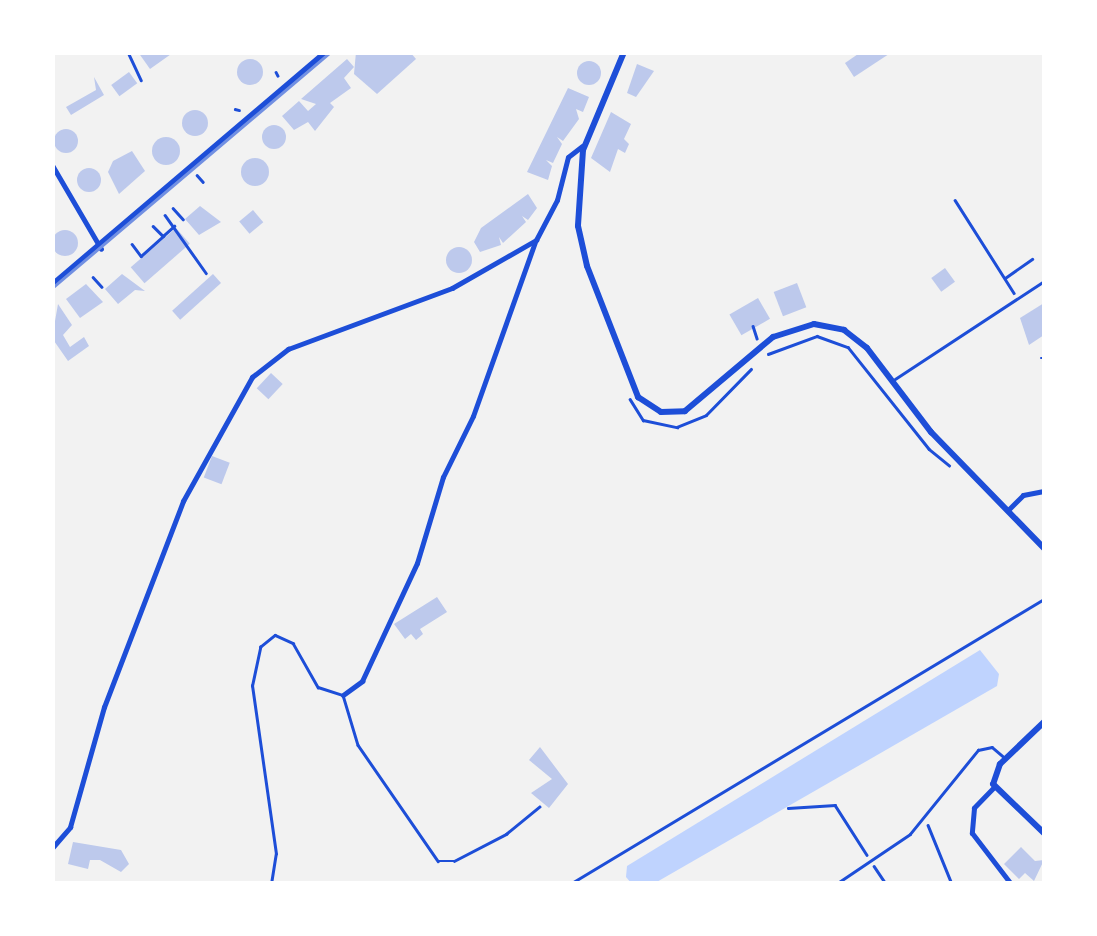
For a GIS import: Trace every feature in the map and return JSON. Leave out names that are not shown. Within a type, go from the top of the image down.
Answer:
[{"type":"street","points":[[52,285],[100,249],[326,52]]},
{"type":"street","points":[[624,52],[585,144],[580,243],[633,386],[652,409],[685,411],[760,344],[805,325],[838,328],[862,342],[960,463],[1044,548]]},
{"type":"street","points":[[343,696],[365,676],[417,563],[443,477],[473,416],[536,240],[557,200],[568,158],[585,144]]},
{"type":"street","points":[[52,165],[100,249]]},
{"type":"street","points":[[52,848],[70,827],[104,707],[183,501],[252,377],[288,349],[452,288],[536,240]]},
{"type":"street","points":[[1008,510],[1026,493],[1044,491]]},
{"type":"street","points":[[1011,884],[972,833],[974,808],[994,787],[1006,758],[1044,722]]},
{"type":"street","points":[[994,787],[1044,834]]},
{"type":"lane","points":[[128,52],[140,80]]},
{"type":"lane","points":[[891,381],[1044,281]]},
{"type":"lane","points":[[271,884],[276,854],[252,706],[260,646],[275,635],[287,638],[318,686],[343,696],[358,745],[438,861],[454,861],[506,834],[539,808]]},
{"type":"lane","points":[[836,884],[871,862],[924,815],[978,750],[992,747],[1006,758]]},
{"type":"path","points":[[199,178],[203,182]]},
{"type":"path","points":[[956,200],[1018,298]]},
{"type":"path","points":[[173,208],[183,219]]},
{"type":"path","points":[[165,215],[206,273]]},
{"type":"path","points":[[132,244],[141,256],[175,225]]},
{"type":"path","points":[[153,226],[163,236]]},
{"type":"path","points":[[1004,278],[1032,259]]},
{"type":"path","points":[[93,277],[102,287]]},
{"type":"path","points":[[752,326],[760,344]]},
{"type":"path","points":[[633,386],[630,406],[644,420],[662,427],[686,424],[713,409],[765,356],[826,338],[848,347],[946,465],[960,463]]},
{"type":"path","points":[[570,884],[1044,600]]},
{"type":"path","points":[[788,808],[825,803],[842,809],[886,884]]},
{"type":"path","points":[[924,815],[952,884]]},
{"type":"water","points":[[980,650],[999,674],[997,686],[655,883],[631,883],[626,877],[627,866]]},
{"type":"building","points":[[138,52],[174,52],[150,69]]},
{"type":"building","points":[[356,52],[410,52],[416,59],[377,94],[354,74]]},
{"type":"building","points":[[861,52],[892,52],[854,77],[845,63]]},
{"type":"building","points":[[250,59],[259,63],[263,72],[259,81],[250,85],[241,81],[237,72],[241,63]]},
{"type":"building","points":[[347,59],[354,67],[344,78],[351,88],[330,103],[334,107],[315,131],[308,122],[294,130],[282,116],[299,101],[308,111],[316,104],[301,99]]},
{"type":"building","points":[[589,61],[598,64],[598,82],[589,85],[580,82],[577,73],[580,64]]},
{"type":"building","points":[[637,64],[654,71],[636,97],[627,93]]},
{"type":"building","points":[[129,72],[137,83],[119,96],[111,85]]},
{"type":"building","points":[[94,77],[104,95],[71,115],[66,107],[96,90]]},
{"type":"building","points":[[568,88],[589,97],[583,112],[576,109],[579,119],[563,141],[557,137],[562,144],[553,163],[546,160],[552,166],[548,180],[527,172]]},
{"type":"building","points":[[195,110],[204,114],[208,123],[204,132],[195,136],[186,132],[182,123],[186,114]]},
{"type":"building","points":[[611,112],[631,124],[624,139],[629,144],[625,153],[618,149],[610,172],[591,158]]},
{"type":"building","points":[[274,125],[286,137],[274,149],[262,137]]},
{"type":"building","points":[[66,129],[75,132],[75,150],[66,153],[57,150],[54,141],[57,132]]},
{"type":"building","points":[[166,137],[176,141],[180,151],[176,161],[166,165],[156,161],[152,151],[156,141]]},
{"type":"building","points":[[132,151],[145,171],[119,194],[108,172],[113,161]]},
{"type":"building","points":[[255,158],[265,162],[269,172],[265,182],[255,186],[245,182],[241,172],[245,162]]},
{"type":"building","points":[[89,168],[98,171],[98,189],[89,192],[80,189],[77,180],[80,171]]},
{"type":"building","points":[[528,194],[537,208],[528,220],[522,216],[526,222],[503,243],[499,237],[501,245],[480,252],[474,242],[481,228]]},
{"type":"building","points":[[200,206],[221,222],[199,235],[185,219]]},
{"type":"building","points":[[253,210],[263,222],[249,234],[239,222]]},
{"type":"building","points":[[176,228],[190,244],[144,283],[131,267]]},
{"type":"building","points":[[65,230],[74,234],[78,243],[74,252],[65,256],[56,252],[52,243],[56,234]]},
{"type":"building","points":[[459,247],[468,251],[472,260],[468,269],[459,273],[450,269],[446,260],[450,251]]},
{"type":"building","points":[[945,268],[955,282],[941,292],[931,278]]},
{"type":"building","points":[[122,274],[145,291],[135,290],[118,304],[105,289]]},
{"type":"building","points":[[213,274],[221,283],[180,320],[172,311]]},
{"type":"building","points":[[797,283],[806,307],[783,316],[774,292]]},
{"type":"building","points":[[86,284],[103,302],[80,318],[66,299]]},
{"type":"building","points":[[758,298],[770,319],[741,335],[729,314]]},
{"type":"building","points":[[1044,303],[1044,335],[1029,345],[1020,318]]},
{"type":"building","points":[[58,304],[72,325],[63,335],[70,347],[84,337],[89,346],[68,361],[52,338]]},
{"type":"building","points":[[271,373],[283,384],[268,399],[257,388]]},
{"type":"building","points":[[212,456],[230,463],[221,484],[204,477]]},
{"type":"building","points":[[437,597],[447,612],[420,629],[423,634],[416,640],[411,634],[405,639],[394,624]]},
{"type":"building","points":[[540,747],[568,784],[549,808],[531,793],[552,779],[529,760]]},
{"type":"building","points":[[73,842],[121,850],[129,864],[121,872],[100,860],[90,860],[88,869],[68,864]]},
{"type":"building","points":[[1021,847],[1035,861],[1044,860],[1034,881],[1025,873],[1019,879],[1004,864]]},
{"type":"tram line","points":[[52,288],[330,52]]}]
